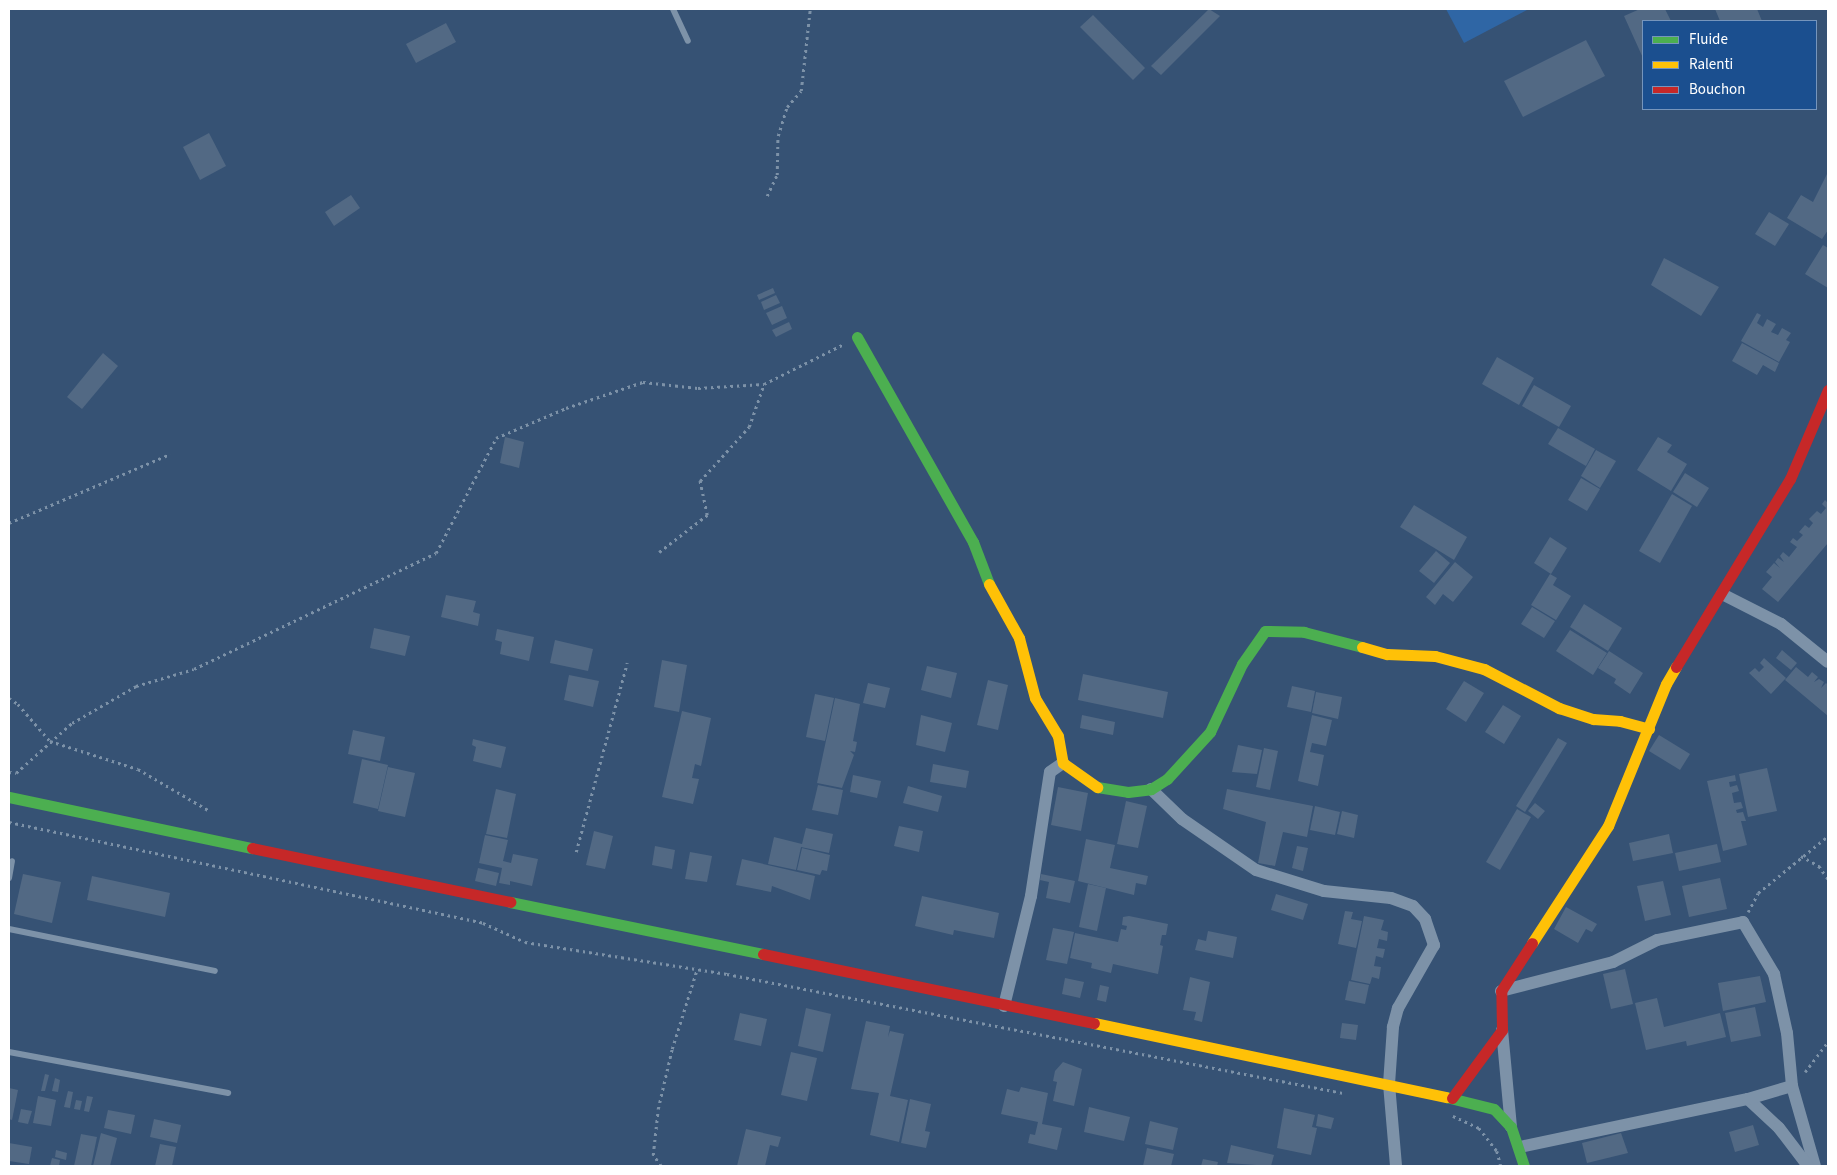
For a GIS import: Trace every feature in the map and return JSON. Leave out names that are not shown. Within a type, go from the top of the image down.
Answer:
[{"type":"street","points":[[857,337],[973,542],[995,598],[1019,638],[1034,698],[1058,736],[1063,763],[1094,787],[1128,792],[1152,789],[1167,778],[1210,732],[1242,664],[1264,631],[1304,632],[1387,654],[1435,656],[1484,669],[1559,708],[1593,719],[1620,721],[1649,729]]},
{"type":"street","points":[[1524,1166],[1520,1147],[1512,1126],[1502,1030],[1501,991],[1608,826],[1666,684],[1790,479],[1828,390]]},
{"type":"street","points":[[1722,594],[1781,624],[1828,662]]},
{"type":"street","points":[[1004,1006],[1031,896],[1050,772],[1063,763]]},
{"type":"street","points":[[1152,789],[1182,819],[1256,870],[1324,891],[1391,898],[1413,906],[1425,920],[1434,945],[1398,1008],[1393,1027],[1389,1084],[1396,1166]]},
{"type":"street","points":[[9,797],[1004,1006],[1389,1084],[1494,1109],[1512,1126]]},
{"type":"street","points":[[1501,991],[1606,964],[1657,940],[1742,922],[1774,974],[1787,1033],[1792,1086],[1815,1166]]},
{"type":"street","points":[[1452,1098],[1502,1030]]},
{"type":"street","points":[[1520,1147],[1748,1099],[1792,1086]]},
{"type":"street","points":[[1748,1099],[1779,1128],[1808,1166]]},
{"type":"lane","points":[[673,9],[688,41]]},
{"type":"lane","points":[[9,878],[12,861]]},
{"type":"lane","points":[[9,929],[216,971]]},
{"type":"lane","points":[[9,1052],[228,1093]]},
{"type":"path","points":[[767,196],[777,175],[778,136],[787,107],[801,92],[810,9]]},
{"type":"path","points":[[9,772],[16,773],[72,723],[136,686],[194,670],[436,553],[496,438],[566,408],[643,382],[698,388],[764,384],[857,337]]},
{"type":"path","points":[[659,552],[707,514],[700,481],[749,427],[764,384]]},
{"type":"path","points":[[9,523],[170,454]]},
{"type":"path","points":[[576,852],[627,663]]},
{"type":"path","points":[[9,698],[18,704],[50,741],[138,770],[210,812]]},
{"type":"path","points":[[9,822],[483,923],[525,942],[697,969],[1344,1093]]},
{"type":"path","points":[[1742,922],[1758,893],[1800,856],[1828,836]]},
{"type":"path","points":[[1800,856],[1819,866],[1828,879]]},
{"type":"path","points":[[661,1166],[652,1155],[658,1109],[672,1050],[697,969]]},
{"type":"path","points":[[1792,1086],[1828,1042]]},
{"type":"path","points":[[1447,1113],[1479,1128],[1497,1151],[1501,1166]]},
{"type":"shaded area","points":[[1446,9],[1529,9],[1464,43]]},
{"type":"building","points":[[1209,9],[1220,16],[1161,75],[1151,66]]},
{"type":"building","points":[[1640,9],[1665,9],[1670,20],[1642,20],[1642,56],[1624,16]]},
{"type":"building","points":[[1715,9],[1757,9],[1762,20],[1720,20]]},
{"type":"building","points":[[1093,15],[1145,68],[1133,80],[1080,27]]},
{"type":"building","points":[[446,23],[456,42],[416,63],[406,44]]},
{"type":"building","points":[[1586,40],[1605,76],[1523,117],[1504,81]]},
{"type":"building","points":[[209,133],[226,166],[200,180],[183,147]]},
{"type":"building","points":[[1828,172],[1828,230],[1822,239],[1787,218],[1801,195],[1813,202]]},
{"type":"building","points":[[351,195],[360,208],[334,226],[325,212]]},
{"type":"building","points":[[1769,212],[1789,224],[1775,246],[1755,234]]},
{"type":"building","points":[[1823,245],[1828,248],[1828,288],[1805,274]]},
{"type":"building","points":[[1664,258],[1719,287],[1701,316],[1651,285]]},
{"type":"building","points":[[773,288],[775,293],[759,300],[757,295]]},
{"type":"building","points":[[776,295],[780,303],[764,310],[761,302]]},
{"type":"building","points":[[782,306],[787,318],[772,325],[766,313]]},
{"type":"building","points":[[1757,313],[1761,315],[1757,323],[1763,327],[1767,319],[1776,324],[1771,332],[1778,335],[1782,328],[1791,333],[1786,340],[1790,342],[1779,362],[1741,341]]},
{"type":"building","points":[[789,322],[792,329],[776,337],[772,330]]},
{"type":"building","points":[[1742,343],[1779,363],[1775,372],[1763,365],[1757,375],[1732,361]]},
{"type":"building","points":[[103,353],[118,366],[82,409],[67,397]]},
{"type":"building","points":[[1497,357],[1534,378],[1519,405],[1482,384]]},
{"type":"building","points":[[1534,385],[1571,406],[1559,427],[1522,406]]},
{"type":"building","points":[[1558,428],[1595,449],[1586,466],[1548,444]]},
{"type":"building","points":[[505,437],[524,442],[519,468],[500,463]]},
{"type":"building","points":[[1658,437],[1672,445],[1667,452],[1687,464],[1671,491],[1637,470]]},
{"type":"building","points":[[1596,450],[1616,461],[1600,488],[1581,476]]},
{"type":"building","points":[[1685,473],[1709,488],[1697,507],[1673,492]]},
{"type":"building","points":[[1581,478],[1600,489],[1587,511],[1568,500]]},
{"type":"building","points":[[1672,494],[1692,506],[1660,563],[1639,551]]},
{"type":"building","points":[[1825,500],[1828,503],[1828,543],[1778,602],[1762,589],[1772,577],[1766,572],[1774,563],[1780,568],[1775,562],[1778,558],[1784,562],[1780,556],[1783,552],[1789,557],[1797,547],[1790,542],[1793,538],[1797,541],[1803,535],[1799,532],[1805,525],[1809,528],[1813,523],[1809,519],[1817,511],[1821,514],[1826,508],[1822,504]]},
{"type":"building","points":[[1414,505],[1467,537],[1454,560],[1400,527]]},
{"type":"building","points":[[1550,537],[1567,548],[1551,574],[1534,563]]},
{"type":"building","points":[[1436,551],[1450,563],[1434,583],[1419,571]]},
{"type":"building","points":[[1455,562],[1473,577],[1453,602],[1443,594],[1435,605],[1426,597]]},
{"type":"building","points":[[1550,574],[1557,578],[1553,585],[1571,596],[1556,620],[1531,605]]},
{"type":"building","points":[[446,595],[476,601],[473,612],[480,614],[478,626],[441,617]]},
{"type":"building","points":[[1584,604],[1622,628],[1608,651],[1570,627]]},
{"type":"building","points":[[1532,607],[1555,621],[1544,638],[1521,624]]},
{"type":"building","points":[[374,628],[410,636],[405,656],[370,648]]},
{"type":"building","points":[[497,629],[534,637],[529,661],[500,654],[502,642],[495,640]]},
{"type":"building","points":[[1570,630],[1607,653],[1593,675],[1556,651]]},
{"type":"building","points":[[555,640],[593,649],[588,671],[550,663]]},
{"type":"building","points":[[1782,650],[1797,663],[1791,670],[1776,658]]},
{"type":"building","points":[[1609,651],[1643,673],[1630,694],[1614,683],[1616,679],[1598,668]]},
{"type":"building","points":[[1764,658],[1786,678],[1771,694],[1749,673],[1755,668],[1759,672],[1764,667],[1760,663]]},
{"type":"building","points":[[662,660],[687,665],[679,712],[654,707]]},
{"type":"building","points":[[927,666],[957,673],[951,698],[921,690]]},
{"type":"building","points":[[1796,667],[1808,677],[1812,672],[1818,677],[1814,682],[1819,679],[1824,682],[1821,688],[1826,683],[1828,685],[1828,716],[1785,680]]},
{"type":"building","points":[[1083,674],[1168,692],[1163,718],[1078,700]]},
{"type":"building","points":[[569,675],[599,681],[593,707],[564,700]]},
{"type":"building","points":[[988,680],[1008,685],[998,730],[977,725]]},
{"type":"building","points":[[1464,681],[1484,693],[1466,722],[1446,709]]},
{"type":"building","points":[[868,683],[890,688],[885,708],[863,703]]},
{"type":"building","points":[[1292,686],[1315,691],[1311,712],[1287,707]]},
{"type":"building","points":[[1316,692],[1342,697],[1338,719],[1312,713]]},
{"type":"building","points":[[815,694],[834,698],[825,741],[806,737]]},
{"type":"building","points":[[835,698],[860,704],[853,741],[857,742],[855,752],[850,751],[854,755],[842,788],[817,783]]},
{"type":"building","points":[[1503,705],[1521,716],[1504,744],[1485,732]]},
{"type":"building","points":[[682,711],[711,718],[701,766],[695,764],[692,778],[699,779],[693,804],[662,797]]},
{"type":"building","points":[[921,715],[952,723],[945,752],[916,745]]},
{"type":"building","points":[[1082,715],[1115,722],[1113,735],[1080,728]]},
{"type":"building","points":[[1312,715],[1332,720],[1326,746],[1312,743],[1310,752],[1324,755],[1318,786],[1298,781]]},
{"type":"building","points":[[353,730],[385,737],[380,761],[348,754]]},
{"type":"building","points":[[1659,735],[1690,754],[1680,770],[1649,751]]},
{"type":"building","points":[[1558,738],[1567,743],[1525,812],[1516,806]]},
{"type":"building","points":[[473,739],[506,747],[501,768],[473,761],[476,747],[472,745]]},
{"type":"building","points":[[1238,745],[1262,750],[1257,774],[1232,772]]},
{"type":"building","points":[[1264,748],[1278,751],[1270,790],[1256,787]]},
{"type":"building","points":[[362,759],[388,765],[378,809],[353,803]]},
{"type":"building","points":[[933,764],[969,771],[966,788],[930,782]]},
{"type":"building","points":[[388,767],[415,773],[405,817],[378,811]]},
{"type":"building","points":[[1767,768],[1777,811],[1748,817],[1739,774]]},
{"type":"building","points":[[853,775],[881,781],[877,798],[850,792]]},
{"type":"building","points":[[1735,775],[1736,781],[1729,782],[1730,787],[1737,785],[1739,791],[1732,793],[1734,803],[1741,802],[1743,808],[1736,810],[1737,813],[1743,812],[1746,821],[1741,821],[1747,845],[1723,851],[1707,781]]},
{"type":"building","points":[[818,785],[843,790],[838,815],[812,810]]},
{"type":"building","points":[[908,786],[942,796],[938,812],[903,803]]},
{"type":"building","points":[[1058,787],[1088,793],[1081,831],[1051,825]]},
{"type":"building","points":[[496,789],[516,794],[507,838],[486,834]]},
{"type":"building","points":[[1227,789],[1313,806],[1307,837],[1283,832],[1275,866],[1258,863],[1266,822],[1223,809]]},
{"type":"building","points":[[1126,801],[1147,806],[1138,848],[1117,844]]},
{"type":"building","points":[[1535,803],[1545,811],[1538,819],[1528,811]]},
{"type":"building","points":[[1315,806],[1340,812],[1335,835],[1310,830]]},
{"type":"building","points":[[1517,809],[1531,817],[1500,870],[1486,862]]},
{"type":"building","points":[[1342,811],[1358,815],[1354,838],[1337,834]]},
{"type":"building","points":[[899,826],[923,831],[919,852],[894,846]]},
{"type":"building","points":[[806,828],[833,834],[829,853],[801,847],[796,870],[768,864],[774,837],[802,844]]},
{"type":"building","points":[[594,831],[613,836],[605,869],[586,865]]},
{"type":"building","points":[[1669,834],[1673,853],[1633,861],[1629,843]]},
{"type":"building","points":[[485,835],[508,840],[503,861],[511,863],[513,854],[538,859],[532,886],[510,881],[510,885],[499,883],[502,868],[479,863]]},
{"type":"building","points":[[1086,839],[1115,845],[1110,868],[1148,876],[1146,885],[1136,883],[1134,895],[1078,881]]},
{"type":"building","points":[[1717,844],[1721,862],[1679,871],[1675,853]]},
{"type":"building","points":[[655,846],[675,850],[672,869],[652,865]]},
{"type":"building","points":[[1297,846],[1308,848],[1303,871],[1292,868]]},
{"type":"building","points":[[802,848],[830,855],[827,871],[822,870],[820,875],[797,870]]},
{"type":"building","points":[[690,852],[712,856],[707,882],[685,879]]},
{"type":"building","points":[[742,859],[815,876],[810,900],[772,886],[771,892],[736,885]]},
{"type":"building","points":[[478,868],[499,873],[496,886],[475,881]]},
{"type":"building","points":[[23,874],[61,882],[52,923],[14,914]]},
{"type":"building","points":[[1041,874],[1075,881],[1070,903],[1046,898],[1049,882],[1040,880]]},
{"type":"building","points":[[92,876],[170,893],[165,917],[87,900]]},
{"type":"building","points":[[1720,878],[1727,909],[1689,917],[1682,886]]},
{"type":"building","points":[[1663,881],[1671,915],[1645,921],[1637,886]]},
{"type":"building","points":[[1088,884],[1106,888],[1097,931],[1079,927]]},
{"type":"building","points":[[1276,894],[1308,904],[1303,920],[1271,910]]},
{"type":"building","points":[[922,896],[999,913],[994,938],[954,930],[953,935],[915,926]]},
{"type":"building","points":[[1566,907],[1597,924],[1592,932],[1586,929],[1578,943],[1554,929]]},
{"type":"building","points":[[1345,911],[1353,912],[1351,919],[1362,921],[1356,948],[1338,944]]},
{"type":"building","points":[[1129,916],[1168,924],[1166,935],[1162,935],[1160,945],[1163,946],[1158,974],[1113,964],[1111,973],[1091,968],[1092,963],[1070,958],[1075,933],[1118,942],[1121,929],[1126,930],[1127,926],[1122,925],[1123,917]]},
{"type":"building","points":[[1364,916],[1384,920],[1381,930],[1388,932],[1387,941],[1379,939],[1377,948],[1385,949],[1383,958],[1376,956],[1374,966],[1381,967],[1379,979],[1372,977],[1370,984],[1351,980]]},
{"type":"building","points":[[1053,928],[1074,932],[1067,964],[1046,960]]},
{"type":"building","points":[[1208,931],[1237,937],[1233,958],[1195,950],[1198,939],[1206,941]]},
{"type":"building","points":[[1625,969],[1633,1004],[1611,1009],[1603,974]]},
{"type":"building","points":[[1760,976],[1766,1002],[1723,1011],[1718,983]]},
{"type":"building","points":[[1190,977],[1210,982],[1202,1022],[1194,1020],[1196,1012],[1183,1010]]},
{"type":"building","points":[[1065,978],[1084,982],[1080,998],[1062,994]]},
{"type":"building","points":[[1349,981],[1369,985],[1365,1004],[1345,1000]]},
{"type":"building","points":[[1100,985],[1109,987],[1106,1002],[1097,1000]]},
{"type":"building","points":[[1657,998],[1664,1027],[1720,1013],[1726,1037],[1687,1046],[1686,1041],[1646,1050],[1635,1003]]},
{"type":"building","points":[[1755,1007],[1761,1036],[1731,1042],[1725,1013]]},
{"type":"building","points":[[806,1008],[831,1014],[823,1052],[798,1046]]},
{"type":"building","points":[[740,1013],[767,1019],[761,1046],[734,1040]]},
{"type":"building","points":[[866,1021],[890,1026],[888,1037],[890,1031],[904,1034],[890,1096],[908,1100],[899,1142],[870,1135],[879,1093],[851,1089]]},
{"type":"building","points":[[1342,1023],[1358,1025],[1356,1040],[1340,1038]]},
{"type":"building","points":[[791,1052],[817,1058],[807,1101],[781,1095]]},
{"type":"building","points":[[1063,1062],[1082,1069],[1074,1106],[1053,1101],[1057,1082],[1053,1081],[1055,1071]]},
{"type":"building","points":[[45,1074],[49,1075],[45,1091],[41,1091]]},
{"type":"building","points":[[55,1078],[60,1080],[58,1092],[52,1091]]},
{"type":"building","points":[[1021,1087],[1048,1093],[1042,1124],[1062,1128],[1057,1150],[1028,1143],[1030,1134],[1035,1135],[1038,1122],[1001,1114],[1007,1089],[1019,1092]]},
{"type":"building","points":[[9,1088],[18,1090],[12,1120],[9,1119]]},
{"type":"building","points":[[68,1091],[73,1092],[70,1108],[64,1107]]},
{"type":"building","points":[[38,1096],[56,1100],[51,1126],[33,1123]]},
{"type":"building","points":[[87,1096],[93,1097],[89,1112],[84,1111]]},
{"type":"building","points":[[910,1099],[931,1104],[925,1131],[930,1132],[926,1148],[901,1143]]},
{"type":"building","points":[[76,1100],[82,1101],[80,1110],[74,1109]]},
{"type":"building","points":[[1089,1107],[1130,1117],[1124,1141],[1084,1132]]},
{"type":"building","points":[[1284,1108],[1315,1115],[1312,1127],[1317,1128],[1311,1155],[1277,1148]]},
{"type":"building","points":[[21,1109],[32,1111],[28,1124],[18,1122]]},
{"type":"building","points":[[108,1110],[135,1115],[131,1134],[104,1128]]},
{"type":"building","points":[[1318,1114],[1334,1118],[1331,1129],[1316,1126]]},
{"type":"building","points":[[154,1119],[181,1125],[177,1143],[150,1137]]},
{"type":"building","points":[[1150,1121],[1178,1128],[1173,1150],[1145,1144]]},
{"type":"building","points":[[1753,1125],[1759,1145],[1735,1152],[1729,1132]]},
{"type":"building","points":[[746,1129],[781,1137],[778,1147],[770,1145],[765,1166],[737,1166]]},
{"type":"building","points":[[101,1133],[117,1138],[110,1166],[93,1166]]},
{"type":"building","points":[[1621,1133],[1628,1153],[1587,1163],[1582,1143]]},
{"type":"building","points":[[81,1134],[97,1137],[91,1166],[74,1166]]},
{"type":"building","points":[[9,1143],[32,1147],[29,1164],[9,1161]]},
{"type":"building","points":[[160,1144],[176,1147],[172,1166],[155,1166]]},
{"type":"building","points":[[1231,1145],[1274,1155],[1271,1166],[1227,1163]]},
{"type":"building","points":[[1147,1148],[1174,1154],[1171,1166],[1143,1166]]},
{"type":"building","points":[[56,1150],[67,1153],[66,1160],[55,1157]]},
{"type":"building","points":[[52,1158],[60,1160],[59,1166],[50,1166]]},
{"type":"building","points":[[1203,1159],[1218,1162],[1217,1166],[1201,1166]]},
{"type":"traffic: fast","points":[[857,337],[973,542],[989,584]]},
{"type":"traffic: fast","points":[[1097,787],[1128,792],[1151,789],[1167,779],[1210,732],[1242,664],[1265,631],[1304,632],[1362,647]]},
{"type":"traffic: fast","points":[[9,797],[252,848]]},
{"type":"traffic: fast","points":[[510,902],[763,954]]},
{"type":"traffic: fast","points":[[1446,1097],[1494,1109],[1511,1127],[1524,1166]]},
{"type":"traffic: slow","points":[[989,584],[1019,638],[1035,698],[1058,736],[1063,763],[1097,787]]},
{"type":"traffic: slow","points":[[1362,647],[1387,654],[1435,656],[1484,669],[1559,708],[1593,719],[1620,721],[1649,729]]},
{"type":"traffic: slow","points":[[1532,943],[1608,826],[1666,684],[1676,667]]},
{"type":"traffic: slow","points":[[1094,1023],[1446,1097]]},
{"type":"traffic: jam","points":[[1676,667],[1790,479],[1828,390]]},
{"type":"traffic: jam","points":[[252,848],[510,902]]},
{"type":"traffic: jam","points":[[1452,1098],[1502,1030],[1501,991],[1532,943]]},
{"type":"traffic: jam","points":[[763,954],[1094,1023]]}]
